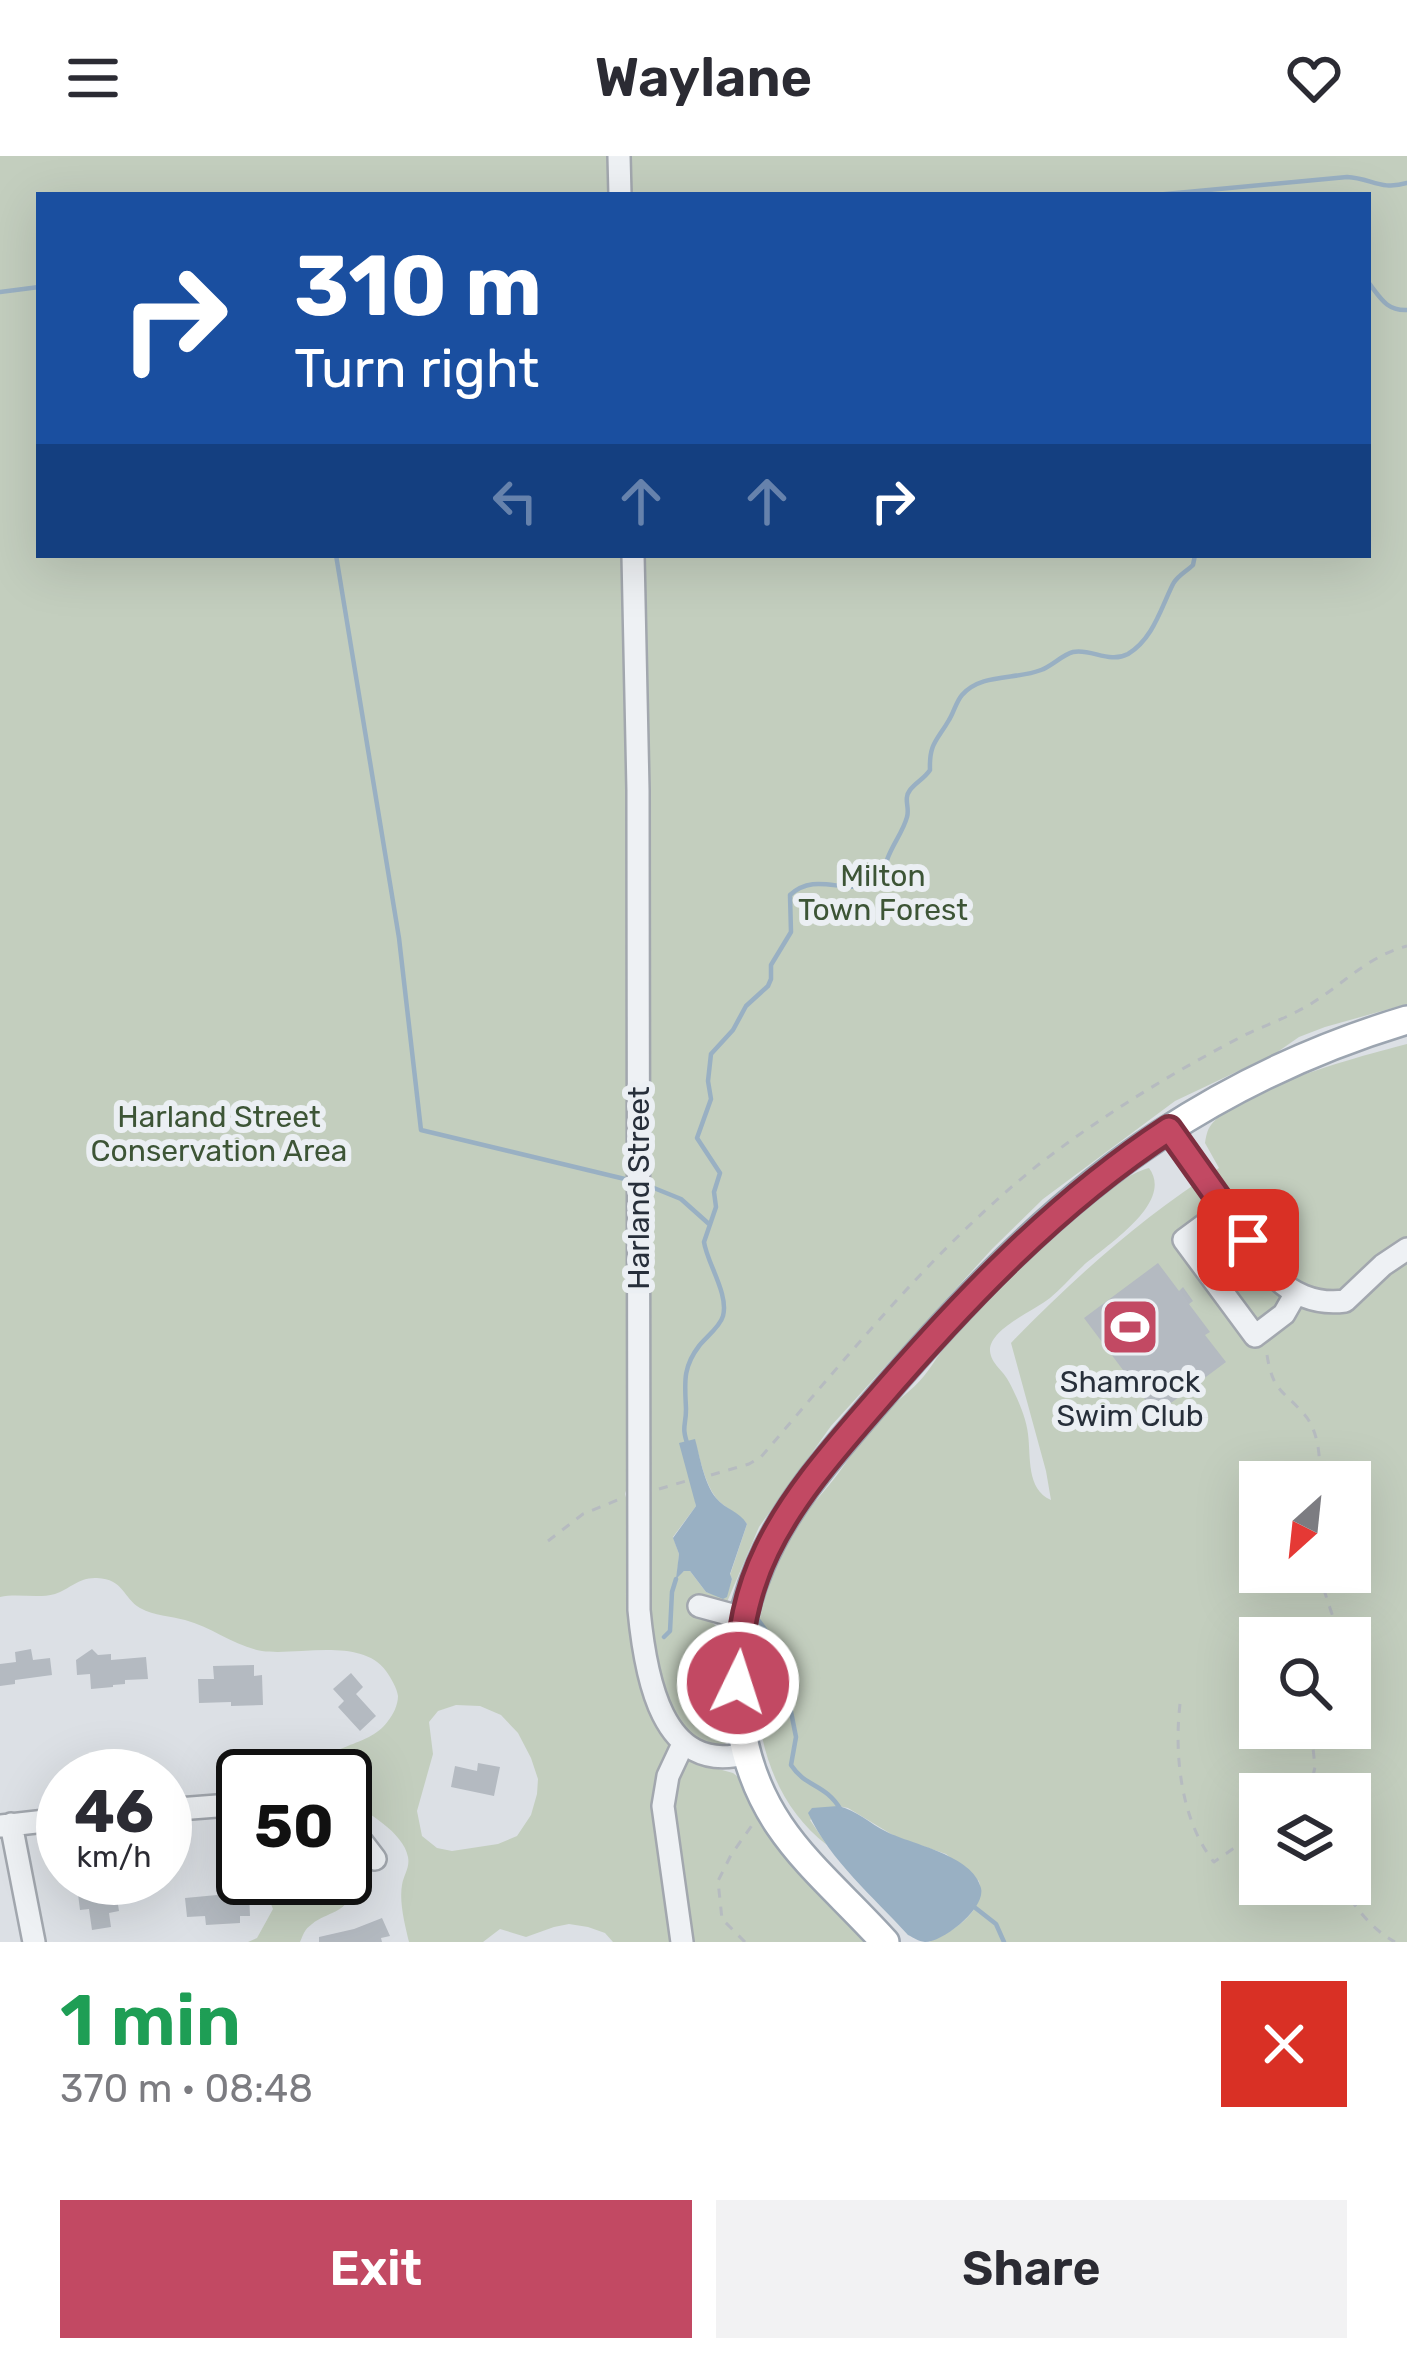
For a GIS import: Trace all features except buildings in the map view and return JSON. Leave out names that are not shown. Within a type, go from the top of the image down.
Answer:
[{"type":"main road","points":[[886,1942],[799,1854],[768,1807],[747,1753],[738,1683],[743,1618],[761,1562],[782,1522],[824,1465],[966,1301],[1099,1179],[1169,1129],[1275,1071],[1407,1020]]},
{"type":"street","points":[[619,156],[620,192]]},
{"type":"street","name":"Harland Street","points":[[633,558],[638,814],[638,1583],[643,1637],[658,1700],[682,1744]]},
{"type":"street","points":[[1169,1129],[1279,1281],[1297,1293],[1345,1301],[1407,1249]]},
{"type":"street","points":[[1226,1209],[1184,1240],[1255,1336],[1285,1313],[1297,1293]]},
{"type":"street","points":[[699,1606],[743,1618]]},
{"type":"street","points":[[682,1942],[663,1798],[668,1776],[682,1744],[710,1758],[747,1753]]},
{"type":"street","points":[[34,1942],[5,1825],[36,1822]]},
{"type":"path","points":[[711,1475],[761,1457],[929,1266],[1040,1164],[1147,1092],[1238,1038],[1310,1005],[1384,952],[1407,946]]},
{"type":"path","points":[[1267,1355],[1280,1393],[1312,1425],[1320,1461]]},
{"type":"path","points":[[548,1541],[591,1509],[686,1481]]},
{"type":"path","points":[[1180,1704],[1182,1784],[1202,1848],[1214,1862],[1239,1845]]},
{"type":"path","points":[[746,1942],[722,1919],[718,1881],[747,1830],[768,1807]]},
{"type":"path","points":[[1354,1905],[1381,1935],[1395,1942]]},
{"type":"green space","name":"Harland Street Conservation Area","points":[[0,156],[608,156],[609,192],[36,192],[36,558],[621,558],[629,788],[628,1593],[680,1753],[738,1777],[785,1858],[869,1942],[613,1942],[605,1933],[569,1924],[526,1937],[500,1929],[483,1942],[409,1942],[401,1899],[408,1857],[399,1839],[372,1816],[372,1749],[340,1749],[369,1737],[393,1713],[398,1699],[386,1671],[361,1654],[345,1651],[252,1649],[195,1623],[140,1608],[106,1579],[85,1579],[48,1595],[0,1597]],"holes":[[[456,1705],[480,1706],[501,1715],[518,1733],[538,1779],[531,1815],[517,1836],[452,1851],[437,1848],[422,1836],[417,1811],[433,1754],[429,1722],[438,1711]]]},
{"type":"green space","name":"Milton Town Forest","points":[[630,156],[1407,156],[1407,1004],[1299,1037],[1276,1053],[1175,1101],[1043,1199],[992,1249],[831,1426],[759,1527],[727,1602],[693,1608],[722,1634],[728,1734],[721,1747],[694,1739],[678,1722],[657,1664],[649,1592],[651,1488],[647,1475],[641,558],[1371,558],[1371,192],[631,192]],"holes":[[[694,1439],[716,1498],[747,1524],[726,1597],[706,1592],[690,1571],[677,1576],[679,1554],[673,1537],[696,1506]]]},
{"type":"green space","points":[[1407,1044],[1407,1942],[929,1942],[973,1911],[979,1881],[946,1854],[896,1837],[848,1808],[838,1806],[810,1820],[827,1845],[801,1820],[773,1774],[759,1721],[755,1675],[763,1601],[779,1556],[801,1519],[872,1427],[919,1381],[971,1314],[1077,1214],[1129,1176],[1149,1168],[1155,1181],[1153,1195],[1134,1223],[1050,1298],[1004,1328],[992,1343],[993,1360],[1009,1382],[1025,1421],[1037,1488],[1051,1500],[1011,1343],[1110,1250],[1219,1168],[1205,1143],[1210,1127],[1226,1111],[1273,1086]]},
{"type":"green space","points":[[271,1905],[344,1905],[309,1926],[300,1942],[248,1942],[257,1938]]},
{"type":"water","points":[[695,1439],[712,1492],[747,1524],[723,1599],[706,1592],[690,1571],[676,1579],[679,1554],[673,1538],[696,1506],[679,1443]]},
{"type":"water","points":[[838,1806],[967,1867],[981,1888],[977,1905],[952,1930],[933,1940],[923,1942],[908,1935],[841,1863],[808,1813],[812,1808]]},
{"type":"waterway","points":[[1187,192],[1347,177],[1383,185],[1407,183]]},
{"type":"waterway","points":[[1371,286],[1389,306],[1407,310]]},
{"type":"waterway","points":[[0,292],[36,287]]},
{"type":"waterway","points":[[336,558],[399,938],[421,1130],[629,1180]]},
{"type":"waterway","points":[[688,1446],[684,1430],[687,1369],[721,1320],[724,1307],[704,1242],[716,1207],[714,1192],[720,1173],[697,1138],[711,1099],[711,1054],[733,1030],[746,1006],[768,986],[771,965],[791,932],[790,895],[812,884],[857,887],[880,875],[905,823],[908,793],[930,770],[935,743],[970,688],[1041,670],[1073,652],[1128,654],[1150,632],[1173,584],[1194,558]]},
{"type":"waterway","points":[[649,1186],[681,1199],[709,1224]]},
{"type":"waterway","points":[[664,1637],[670,1631],[676,1579]]},
{"type":"waterway","points":[[759,1621],[782,1666],[796,1737],[791,1765],[841,1810]]},
{"type":"waterway","points":[[973,1906],[996,1924],[1004,1942]]},
{"type":"place","name":"Shamrock Swim Club","points":[[1130,1327]]},
{"type":"route","points":[[738,1683],[746,1604],[767,1549],[790,1509],[905,1368],[1054,1216],[1169,1129],[1248,1240]]}]
